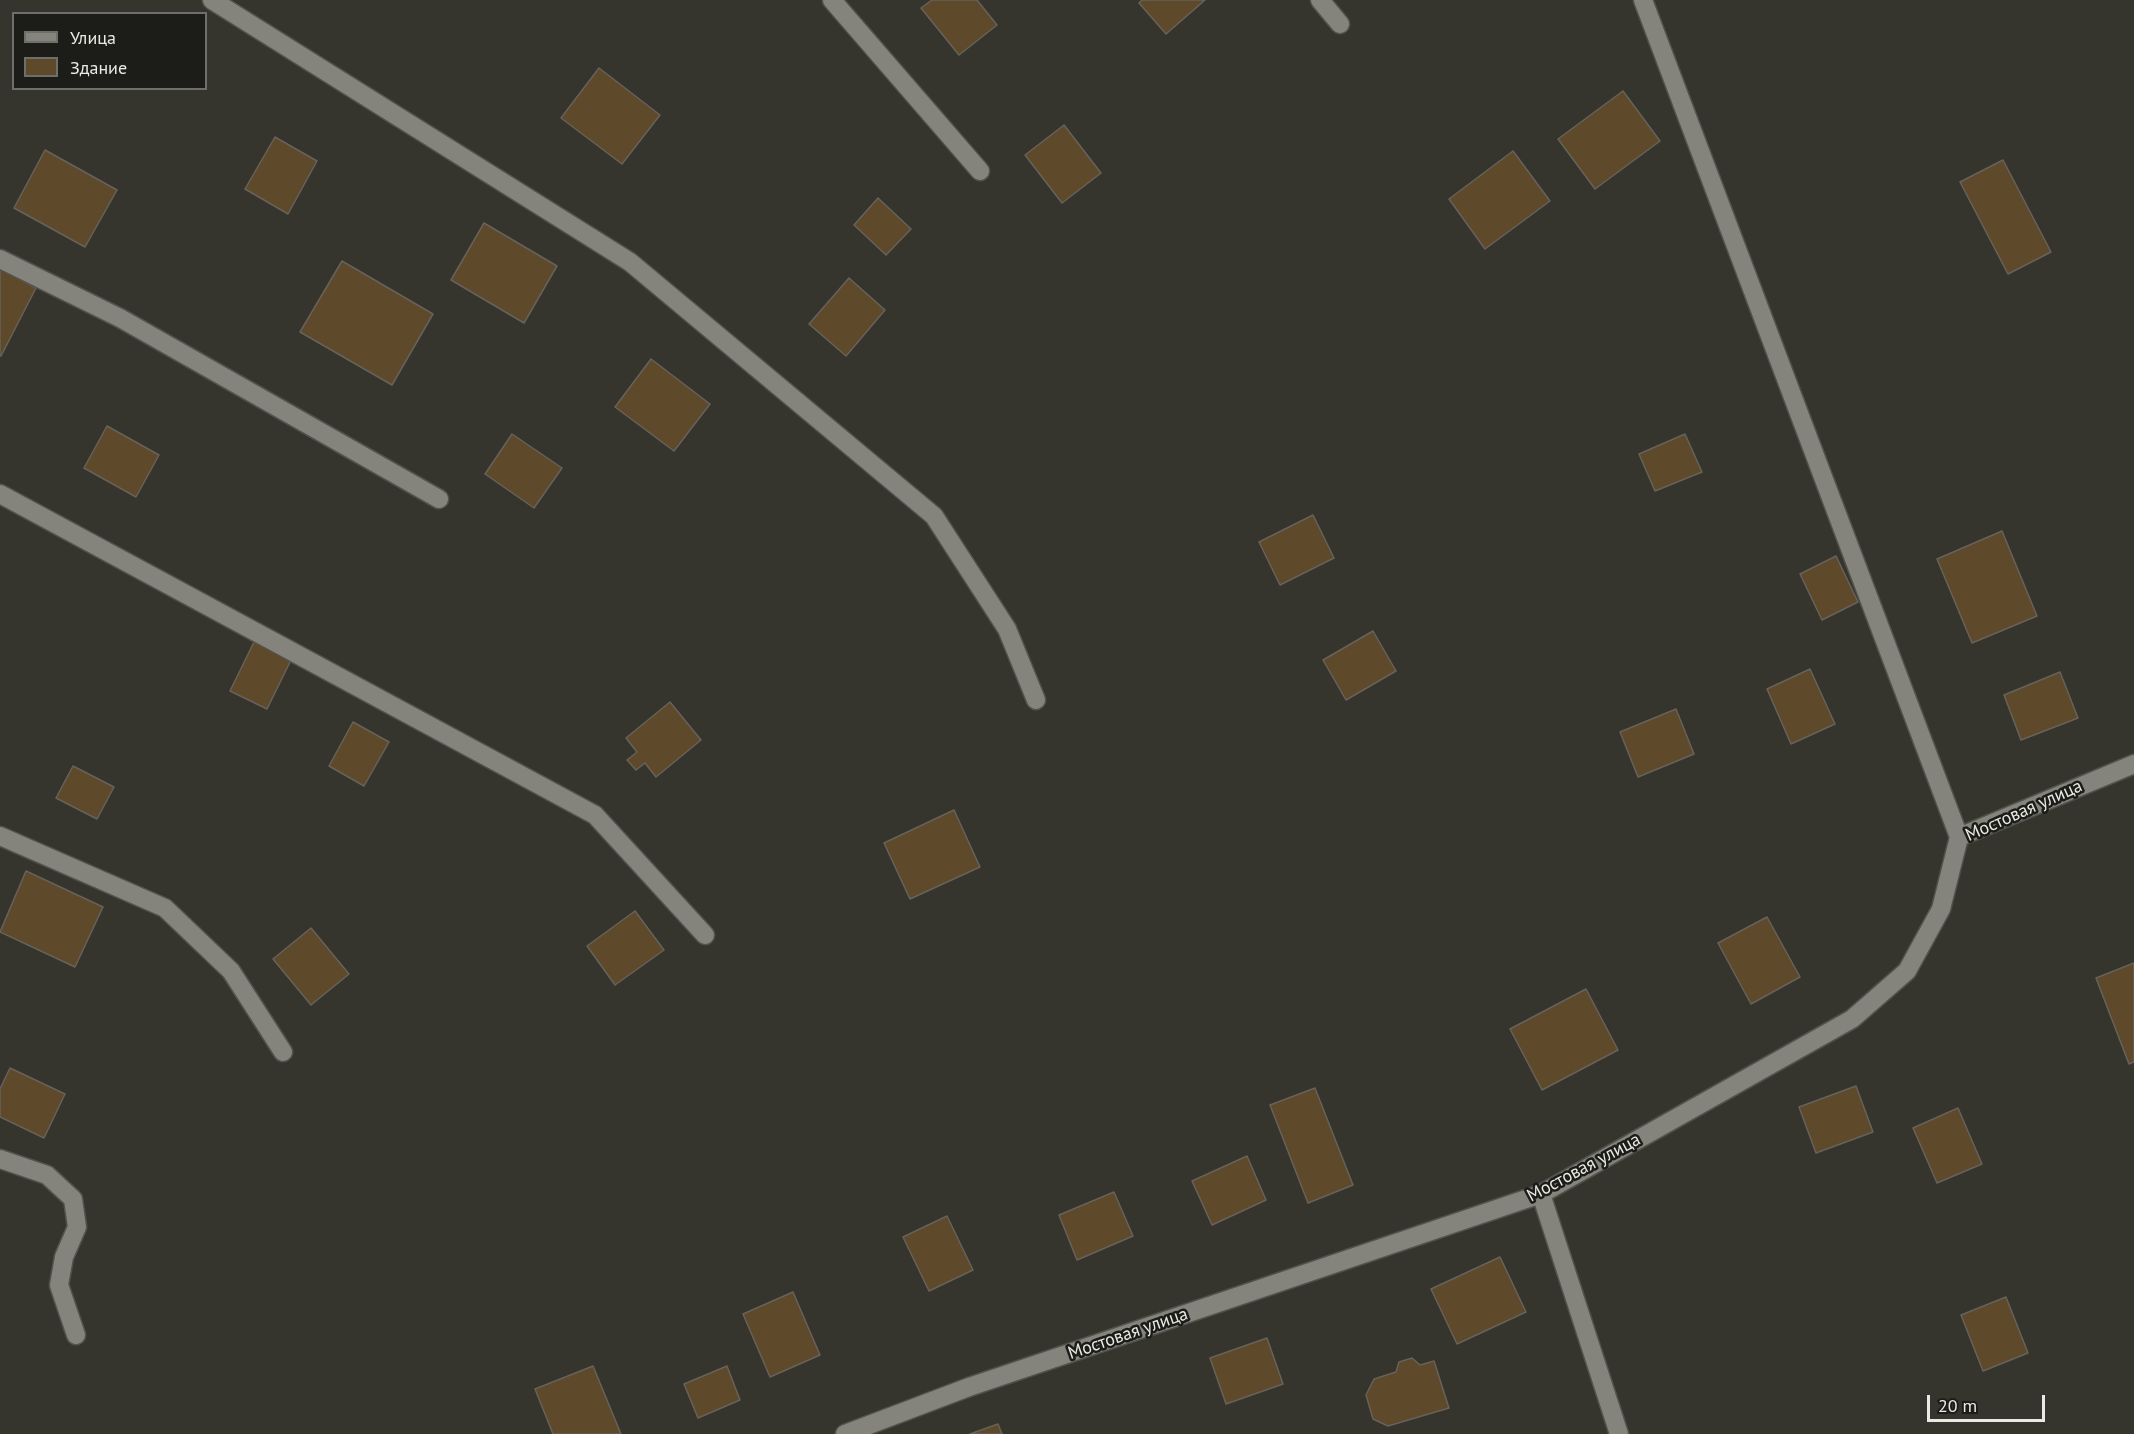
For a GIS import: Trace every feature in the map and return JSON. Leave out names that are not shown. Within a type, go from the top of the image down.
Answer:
[{"type":"street","points":[[212,0],[630,262],[934,516],[1007,629],[1036,700]]},
{"type":"street","points":[[832,0],[980,171]]},
{"type":"street","points":[[1320,0],[1340,24]]},
{"type":"street","points":[[1643,0],[1959,837]]},
{"type":"street","points":[[0,259],[120,318],[439,499]]},
{"type":"street","points":[[0,494],[595,815],[705,935]]},
{"type":"street","name":"Мостовая улица","points":[[845,1434],[981,1383],[1540,1194],[1852,1019],[1907,971],[1941,909],[1959,837],[2134,764]]},
{"type":"street","points":[[0,836],[165,909],[231,971],[283,1052]]},
{"type":"street","points":[[0,1159],[47,1175],[73,1199],[77,1227],[64,1257],[59,1284],[76,1335]]},
{"type":"street","points":[[1540,1194],[1619,1434]]},
{"type":"building","points":[[932,0],[977,0],[997,25],[959,55],[921,8]]},
{"type":"building","points":[[1142,0],[1205,0],[1166,34],[1139,3]]},
{"type":"building","points":[[599,68],[660,115],[622,164],[561,118]]},
{"type":"building","points":[[1623,91],[1660,141],[1595,189],[1558,139]]},
{"type":"building","points":[[1064,125],[1101,173],[1062,203],[1025,155]]},
{"type":"building","points":[[275,137],[317,161],[288,214],[245,189]]},
{"type":"building","points":[[45,150],[117,190],[85,247],[14,208]]},
{"type":"building","points":[[1513,151],[1550,201],[1485,249],[1449,199]]},
{"type":"building","points":[[2003,160],[2051,252],[2008,274],[1960,182]]},
{"type":"building","points":[[878,198],[911,229],[886,255],[854,225]]},
{"type":"building","points":[[484,223],[557,266],[524,323],[451,280]]},
{"type":"building","points":[[342,261],[433,314],[392,385],[300,332]]},
{"type":"building","points":[[0,269],[36,288],[1,356],[0,356]]},
{"type":"building","points":[[849,278],[885,310],[846,356],[809,324]]},
{"type":"building","points":[[651,359],[710,404],[674,451],[615,407]]},
{"type":"building","points":[[107,426],[159,455],[136,497],[84,468]]},
{"type":"building","points":[[512,434],[562,468],[534,508],[485,474]]},
{"type":"building","points":[[1685,434],[1702,472],[1655,491],[1639,454]]},
{"type":"building","points":[[1313,515],[1334,558],[1280,585],[1259,542]]},
{"type":"building","points":[[2002,531],[2037,616],[1972,643],[1937,559]]},
{"type":"building","points":[[1836,556],[1858,602],[1822,620],[1800,574]]},
{"type":"building","points":[[1373,631],[1396,671],[1346,700],[1323,660]]},
{"type":"building","points":[[254,642],[291,660],[267,709],[230,691]]},
{"type":"building","points":[[1810,669],[1835,724],[1791,744],[1767,689]]},
{"type":"building","points":[[2060,672],[2078,718],[2021,740],[2004,695]]},
{"type":"building","points":[[670,702],[701,740],[656,777],[645,763],[636,770],[627,760],[637,752],[626,738]]},
{"type":"building","points":[[1676,709],[1694,754],[1638,777],[1620,732]]},
{"type":"building","points":[[353,722],[389,742],[364,786],[329,766]]},
{"type":"building","points":[[73,766],[114,787],[97,819],[56,798]]},
{"type":"building","points":[[954,810],[980,867],[910,899],[884,843]]},
{"type":"building","points":[[26,871],[103,907],[75,967],[0,932]]},
{"type":"building","points":[[635,911],[664,950],[615,985],[587,946]]},
{"type":"building","points":[[1767,917],[1800,977],[1751,1004],[1718,943]]},
{"type":"building","points":[[311,928],[349,974],[311,1005],[273,959]]},
{"type":"building","points":[[2134,963],[2134,1062],[2129,1064],[2096,978]]},
{"type":"building","points":[[1586,989],[1618,1050],[1542,1090],[1510,1029]]},
{"type":"building","points":[[10,1068],[65,1094],[44,1138],[0,1117],[0,1089]]},
{"type":"building","points":[[1856,1086],[1873,1132],[1816,1153],[1799,1107]]},
{"type":"building","points":[[1315,1088],[1353,1185],[1308,1203],[1270,1105]]},
{"type":"building","points":[[1958,1108],[1982,1164],[1937,1183],[1913,1128]]},
{"type":"building","points":[[1247,1156],[1266,1200],[1212,1225],[1192,1181]]},
{"type":"building","points":[[1114,1192],[1133,1236],[1077,1260],[1059,1215]]},
{"type":"building","points":[[947,1216],[973,1270],[929,1291],[903,1237]]},
{"type":"building","points":[[1500,1257],[1526,1312],[1457,1344],[1431,1289]]},
{"type":"building","points":[[793,1292],[820,1355],[770,1377],[743,1314]]},
{"type":"building","points":[[2006,1297],[2028,1353],[1983,1371],[1961,1315]]},
{"type":"building","points":[[1267,1338],[1283,1384],[1226,1404],[1210,1358]]},
{"type":"building","points":[[1412,1358],[1420,1365],[1434,1361],[1449,1408],[1388,1426],[1373,1419],[1366,1395],[1374,1379],[1396,1372],[1399,1362]]},
{"type":"building","points":[[593,1366],[621,1434],[553,1434],[535,1389]]},
{"type":"building","points":[[727,1366],[740,1400],[698,1418],[684,1384]]},
{"type":"building","points":[[998,1424],[1002,1434],[970,1434]]}]
